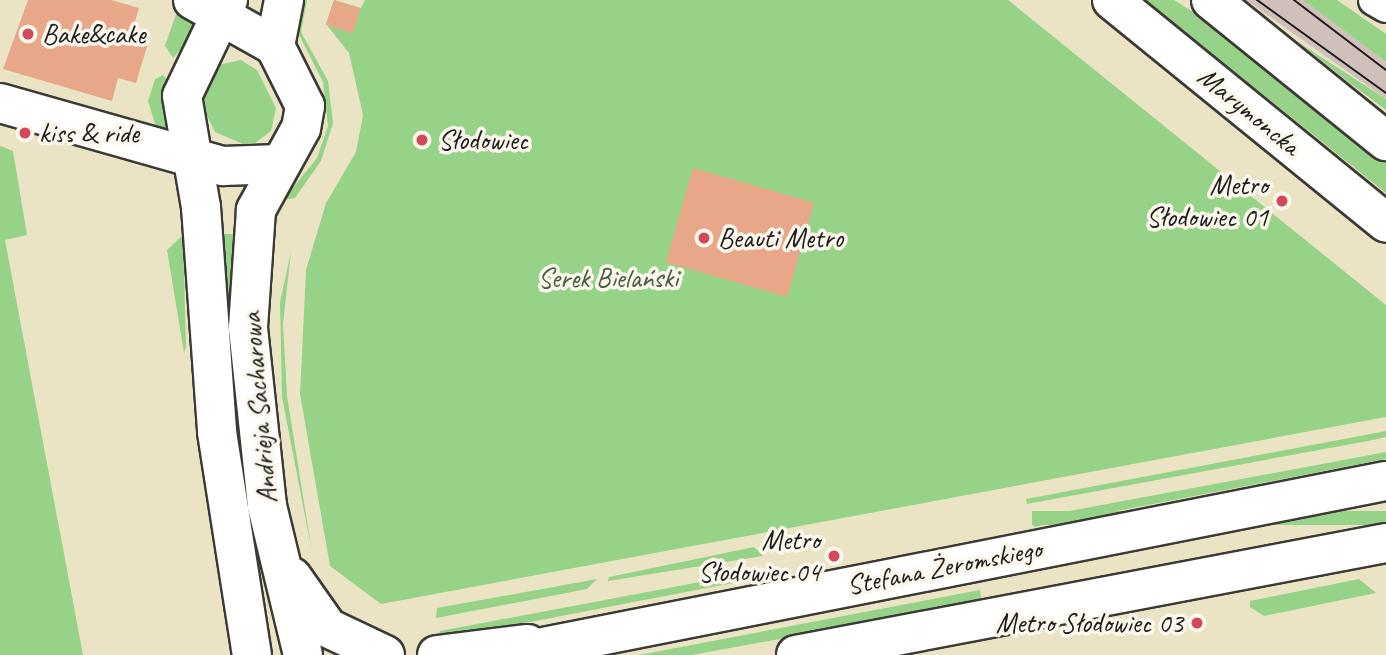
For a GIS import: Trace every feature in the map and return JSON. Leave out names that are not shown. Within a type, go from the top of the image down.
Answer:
[{"type":"main road","points":[[214,4],[275,46],[284,0]]},
{"type":"main road","name":"Marymoncka","points":[[1112,0],[1386,223]]},
{"type":"main road","points":[[1210,0],[1386,141]]},
{"type":"main road","name":"Andrieja Sacharowa","points":[[214,4],[182,96],[194,158],[216,421],[252,655]]},
{"type":"main road","name":"Andrieja Sacharowa","points":[[275,46],[305,106],[301,128],[264,189],[254,224],[248,328],[267,506],[303,655]]},
{"type":"main road","points":[[0,103],[194,158],[241,168],[280,164]]},
{"type":"main road","name":"Stefana Żeromskiego","points":[[503,655],[564,639],[1386,481]]},
{"type":"main road","points":[[267,506],[307,606],[340,636],[385,655]]},
{"type":"main road","name":"Stefana Żeromskiego","points":[[796,655],[923,642],[1386,543]]},
{"type":"main road","points":[[437,655],[564,639]]},
{"type":"street","points":[[1374,0],[1386,7]]},
{"type":"shaded area","points":[[1246,0],[1303,0],[1386,62],[1386,99]]},
{"type":"green space","points":[[301,0],[307,0],[301,32],[328,81],[333,123],[321,161],[295,198],[283,200],[317,158],[328,126],[323,82],[295,27]]},
{"type":"green space","name":"Serek Bielański","points":[[334,0],[361,8],[365,0],[1008,0],[1386,305],[1386,417],[381,604],[330,566],[300,394],[306,270],[326,203],[356,152],[363,115],[349,53],[326,24]]},
{"type":"green space","points":[[1145,0],[1174,0],[1228,34],[1386,163],[1386,193]]},
{"type":"green space","points":[[1303,0],[1337,0],[1386,34],[1386,62]]},
{"type":"green space","points":[[176,14],[204,22],[173,58],[165,46]]},
{"type":"green space","points":[[1298,42],[1386,99],[1386,110],[1343,78]]},
{"type":"green space","points":[[241,60],[257,70],[276,108],[271,131],[250,147],[215,132],[202,106],[218,65]]},
{"type":"green space","points":[[163,75],[169,82],[176,135],[157,130],[148,101],[155,79]]},
{"type":"green space","points":[[0,146],[13,151],[27,235],[5,240],[83,655],[0,655]]},
{"type":"green space","points":[[224,234],[236,234],[229,349],[236,450],[222,314]]},
{"type":"green space","points":[[183,235],[186,346],[184,353],[167,250]]},
{"type":"green space","points":[[291,252],[283,324],[287,396],[312,552],[282,397],[280,302]]},
{"type":"green space","points":[[1386,431],[1386,437],[1373,440],[1027,504],[1026,499]]},
{"type":"green space","points":[[1386,452],[1386,459],[1034,527],[1032,518]]},
{"type":"green space","points":[[1032,511],[1386,511],[1386,525],[1032,525]]},
{"type":"green space","points":[[754,547],[763,556],[608,581],[609,577]]},
{"type":"green space","points":[[769,569],[769,576],[441,639],[440,631]]},
{"type":"green space","points":[[597,579],[587,589],[436,618],[437,608]]},
{"type":"green space","points":[[1359,579],[1376,593],[1264,616],[1250,607],[1250,601]]},
{"type":"green space","points":[[980,590],[982,602],[692,655],[639,655]]},
{"type":"building","points":[[28,0],[111,0],[139,8],[132,31],[150,36],[136,83],[118,78],[112,101],[3,69]]},
{"type":"building","points":[[334,0],[361,9],[353,33],[326,25]]},
{"type":"building","points":[[693,168],[814,203],[787,297],[666,262]]},
{"type":"tram line","points":[[1257,0],[1386,93]]},
{"type":"tram line","points":[[1294,0],[1386,70]]},
{"type":"place","name":"Bake&cake","points":[[28,34]]},
{"type":"place","name":"kiss & ride","points":[[25,133]]},
{"type":"place","name":"Słodowiec","points":[[422,140]]},
{"type":"place","name":"Metro Słodowiec 01","points":[[1282,201]]},
{"type":"place","name":"Beauti Metro","points":[[704,238]]},
{"type":"place","name":"Metro Słodowiec 04","points":[[834,556]]},
{"type":"place","name":"Metro Słodowiec 03","points":[[1197,623]]}]
